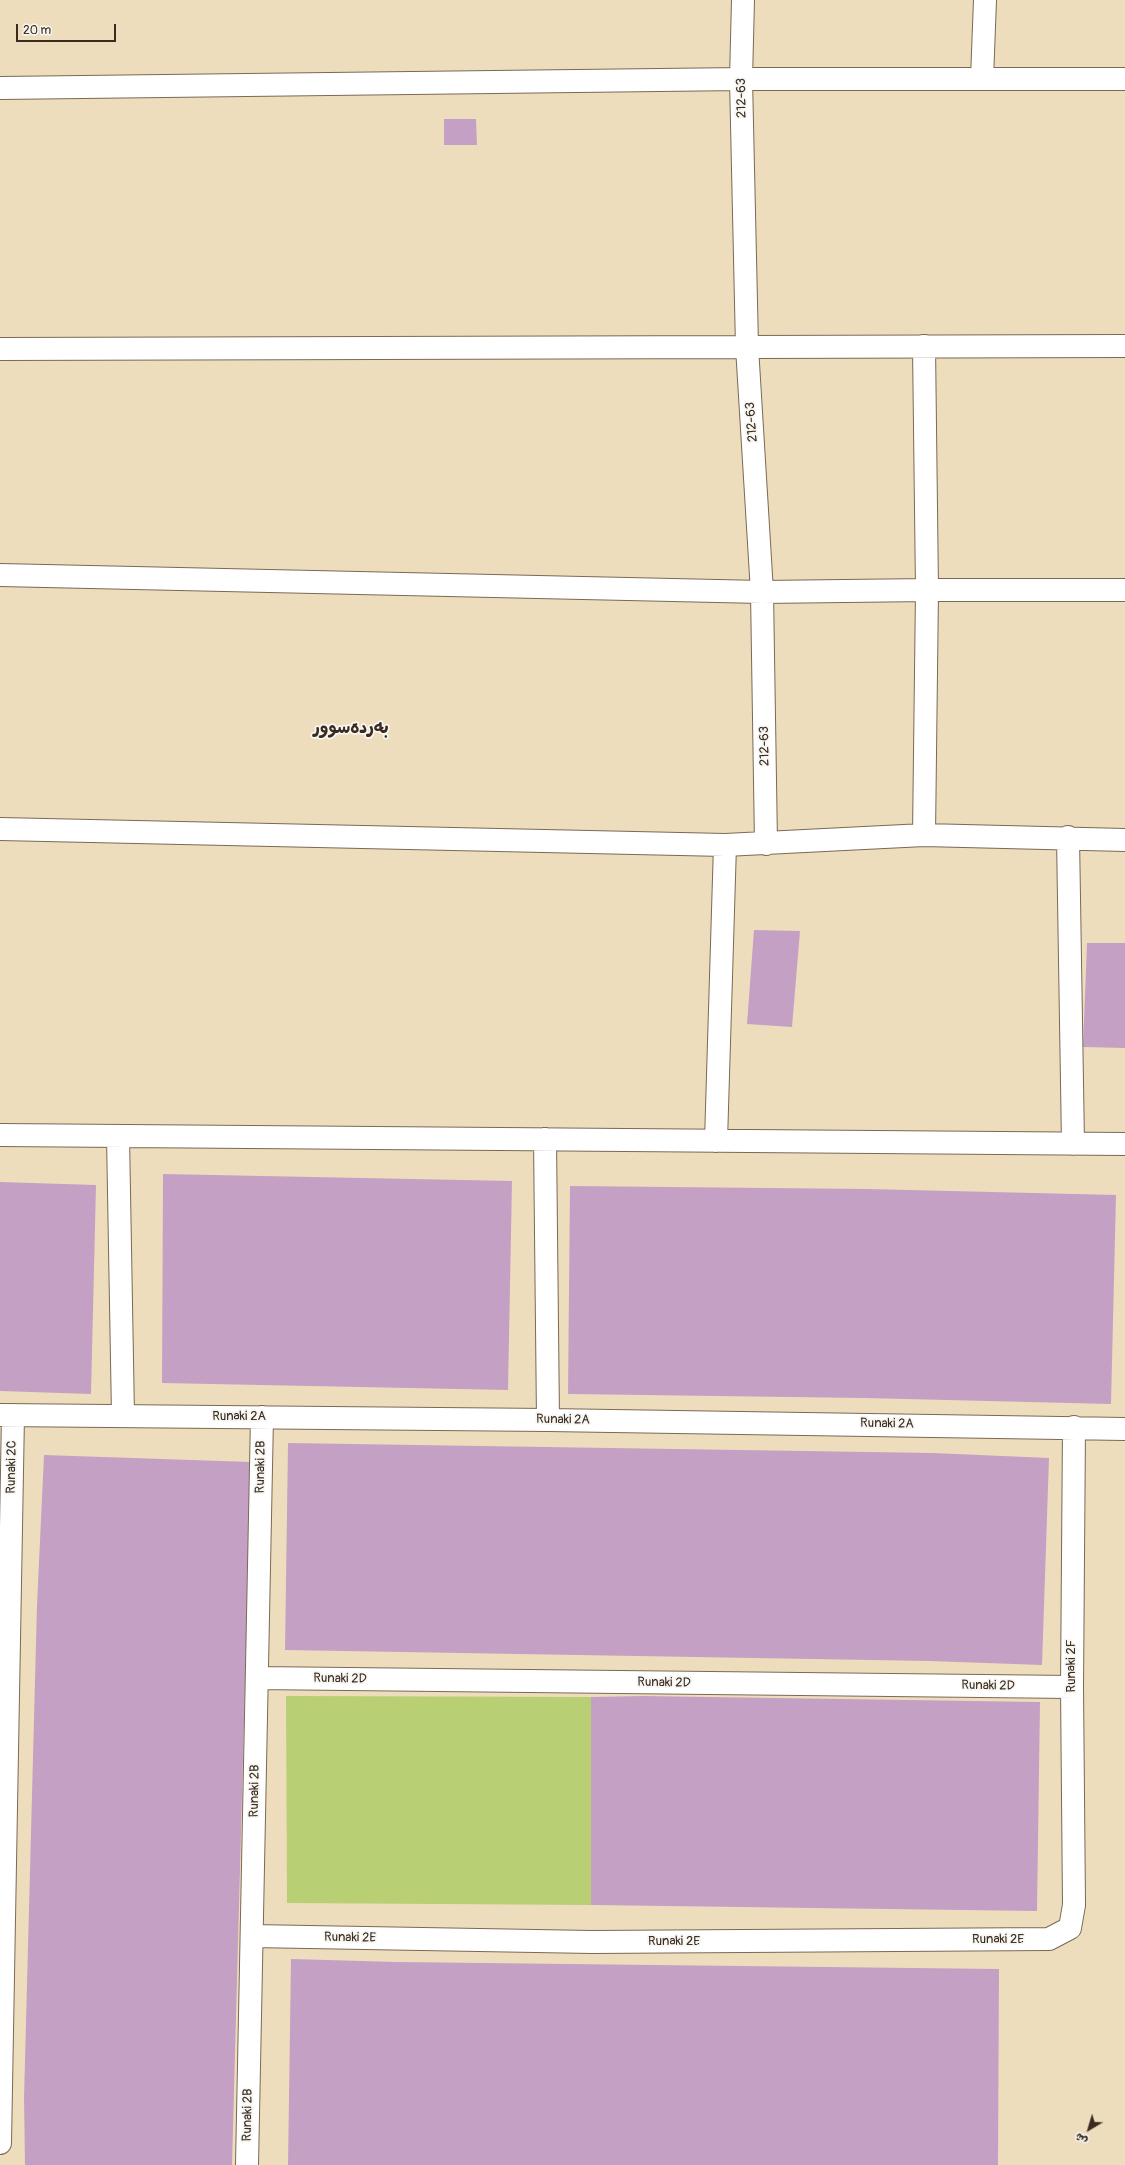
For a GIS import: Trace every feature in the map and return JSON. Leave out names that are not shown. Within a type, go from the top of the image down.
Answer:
[{"type":"street","name":"212-63","points":[[743,0],[741,79],[747,347],[762,592],[766,844]]},
{"type":"street","points":[[982,79],[985,0]]},
{"type":"street","points":[[0,88],[741,79],[1125,79]]},
{"type":"street","points":[[924,346],[927,590],[924,835]]},
{"type":"street","points":[[0,349],[1125,346]]},
{"type":"street","points":[[0,575],[762,592],[1125,590]]},
{"type":"street","points":[[0,829],[725,845],[924,835],[1068,837],[1125,840]]},
{"type":"street","points":[[1068,837],[1073,1144]]},
{"type":"street","points":[[716,1141],[725,845]]},
{"type":"street","points":[[0,1135],[1125,1144]]},
{"type":"street","points":[[118,1136],[123,1416]]},
{"type":"street","points":[[545,1140],[548,1420]]},
{"type":"street","name":"Runaki 2A","points":[[6,1415],[1074,1426],[1125,1429]]},
{"type":"street","name":"Runaki 2C","points":[[0,2143],[6,1415]]},
{"type":"street","name":"Runaki 2B","points":[[247,2165],[262,1417]]},
{"type":"street","name":"Runaki 2F","points":[[1074,1426],[1072,1687],[1074,1905]]},
{"type":"street","name":"Runaki 2D","points":[[257,1678],[1072,1687]]},
{"type":"street","name":"Runaki 2E","points":[[252,1936],[592,1942],[1049,1939],[1070,1928],[1074,1905]]},
{"type":"green space","points":[[286,1696],[591,1697],[591,1905],[287,1903]]},
{"type":"building","points":[[444,119],[476,119],[477,145],[444,145]]},
{"type":"building","points":[[754,930],[800,931],[792,1027],[747,1024]]},
{"type":"building","points":[[1087,943],[1125,943],[1125,1048],[1083,1047]]},
{"type":"building","points":[[163,1174],[512,1181],[508,1390],[162,1383]]},
{"type":"building","points":[[0,1182],[96,1185],[91,1394],[0,1391]]},
{"type":"building","points":[[570,1186],[868,1189],[1116,1195],[1111,1404],[864,1398],[568,1394]]},
{"type":"building","points":[[288,1443],[933,1453],[1049,1458],[1042,1665],[929,1661],[285,1650]]},
{"type":"building","points":[[44,1455],[251,1462],[232,2165],[25,2165],[24,2098],[37,1605]]},
{"type":"building","points":[[643,1696],[1040,1702],[1037,1911],[591,1905],[591,1697]]},
{"type":"building","points":[[291,1959],[397,1962],[999,1969],[998,2165],[288,2165]]},
{"type":"district","name":"بەردەسوور","points":[[351,729]]}]
